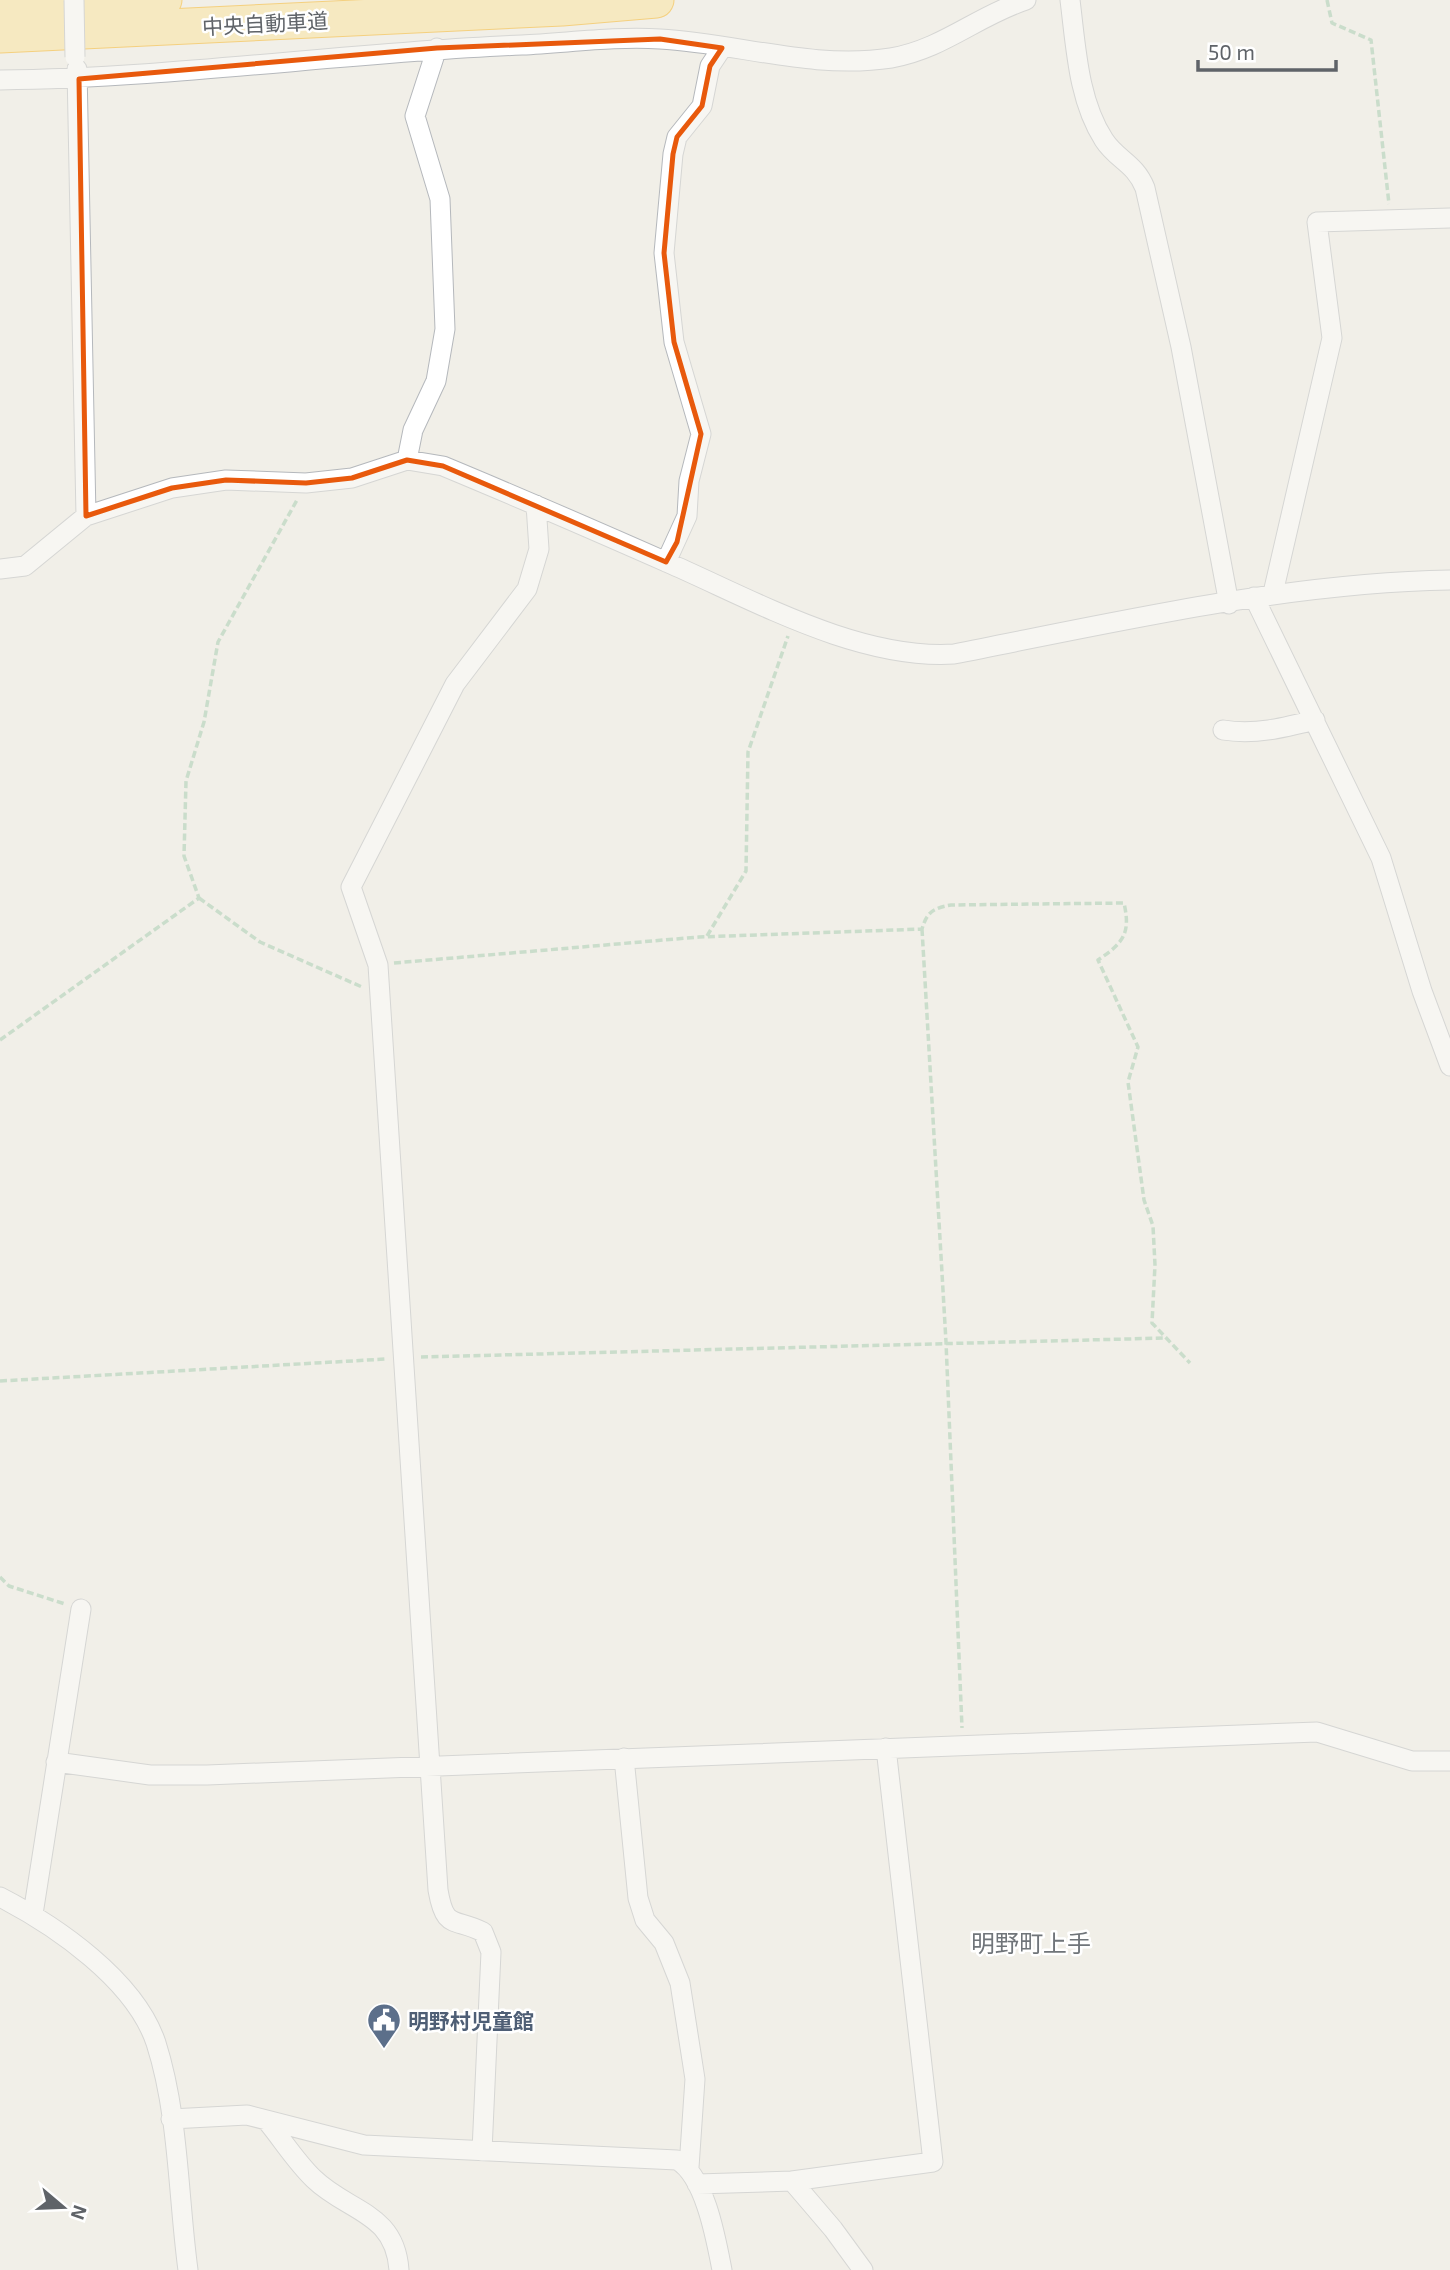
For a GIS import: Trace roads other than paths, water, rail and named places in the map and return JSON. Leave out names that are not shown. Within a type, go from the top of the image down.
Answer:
[{"type":"highway","points":[[0,7],[164,0]]},
{"type":"highway","name":"中央自動車道","points":[[0,35],[562,8],[656,0]]},
{"type":"street","points":[[74,0],[75,57],[79,79],[86,516]]},
{"type":"street","points":[[0,80],[79,79],[437,48],[660,38],[829,62],[894,57],[935,47],[1005,7],[1026,0]]},
{"type":"street","points":[[1070,0],[1084,92],[1091,118],[1106,143],[1138,171],[1145,188],[1181,347],[1229,604]]},
{"type":"street","points":[[407,460],[413,430],[436,381],[445,329],[440,199],[415,116],[437,48]]},
{"type":"street","points":[[666,562],[687,516],[689,481],[701,434],[674,342],[664,253],[673,154],[677,137],[702,106],[710,66],[722,48]]},
{"type":"street","points":[[1450,218],[1317,222],[1332,338],[1264,595],[1315,720],[1362,824],[1381,858],[1422,992],[1450,1066]]},
{"type":"street","points":[[0,569],[25,566],[86,516],[172,488],[226,480],[306,483],[352,478],[407,460],[443,466],[794,618],[849,638],[928,656],[954,654],[1229,604],[1264,595],[1383,581],[1450,580]]},
{"type":"street","points":[[482,2151],[491,1952],[483,1932],[471,1926],[457,1925],[441,1907],[429,1766],[378,965],[351,887],[455,684],[527,589],[539,549],[536,505]]},
{"type":"street","points":[[1223,730],[1243,733],[1269,731],[1315,720]]},
{"type":"street","points":[[33,1914],[81,1609]]},
{"type":"street","points":[[56,1762],[162,1775],[1317,1732],[1412,1761],[1450,1760]]},
{"type":"street","points":[[171,2119],[247,2115],[364,2145],[677,2160],[693,2175],[792,2181],[933,2162],[886,1748]]},
{"type":"street","points":[[624,1758],[638,1898],[645,1920],[664,1943],[680,1983],[695,2079],[693,2175],[715,2234],[722,2270]]},
{"type":"street","points":[[0,1897],[33,1914],[85,1953],[118,1984],[141,2013],[156,2043],[171,2119],[188,2270]]},
{"type":"street","points":[[266,2120],[315,2180],[378,2221],[391,2236],[399,2270]]},
{"type":"street","points":[[792,2181],[833,2229],[863,2270]]},
{"type":"place","name":"明野村児童館","points":[[384,2050]]},
{"type":"district","name":"明野町上手","points":[[1031,1942]]}]
